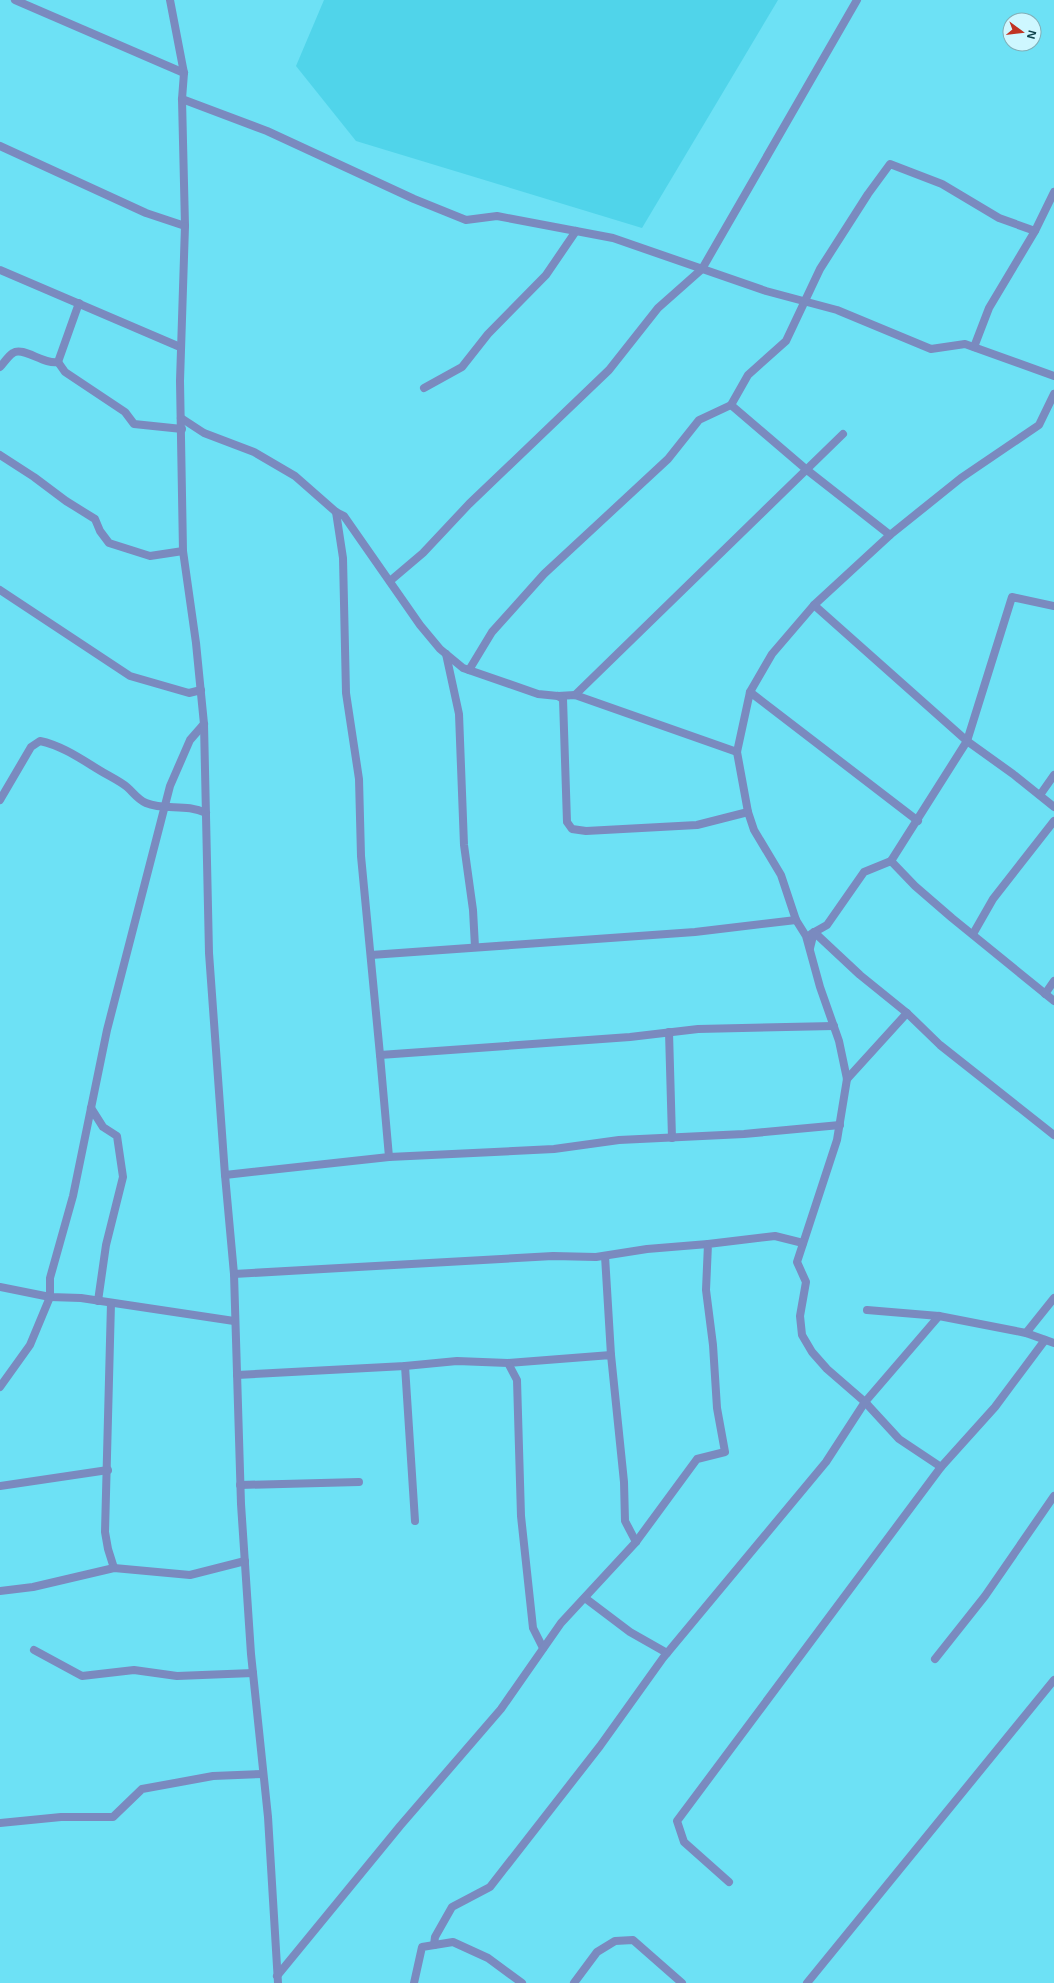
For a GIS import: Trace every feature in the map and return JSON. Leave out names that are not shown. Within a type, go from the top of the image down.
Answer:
[{"type":"street","points":[[15,0],[184,73]]},
{"type":"street","points":[[170,0],[184,73],[182,99],[185,226],[180,347],[183,552],[196,643],[204,724],[209,953],[224,1176],[234,1274],[234,1321],[240,1484],[253,1674],[263,1774],[278,1979]]},
{"type":"street","points":[[390,581],[423,553],[469,504],[609,370],[658,308],[702,269],[857,0]]},
{"type":"street","points":[[182,99],[267,131],[414,199],[466,220],[497,216],[613,238],[766,291],[837,310],[931,349],[965,344],[1054,376]]},
{"type":"street","points":[[0,146],[146,213],[185,226]]},
{"type":"street","points":[[469,670],[492,632],[544,574],[668,459],[699,420],[731,405],[748,375],[786,341],[804,301],[836,244],[868,194],[890,164],[942,184],[999,218],[1035,231]]},
{"type":"street","points":[[974,347],[989,308],[1035,231],[1054,192]]},
{"type":"street","points":[[424,388],[462,367],[488,334],[546,274],[576,231]]},
{"type":"street","points":[[0,270],[180,347]]},
{"type":"street","points":[[58,362],[79,303]]},
{"type":"street","points":[[0,367],[13,353],[21,351],[52,364],[58,362]]},
{"type":"street","points":[[58,362],[65,372],[125,412],[134,424],[182,430]]},
{"type":"street","points":[[1054,394],[1039,425],[961,478],[890,535],[814,605],[772,654],[750,692],[737,752],[748,812],[754,830],[780,875],[796,920],[810,934],[907,1014],[940,1045],[1054,1135]]},
{"type":"street","points":[[731,405],[807,470],[890,535]]},
{"type":"street","points":[[181,418],[204,433],[254,452],[295,476],[336,512],[344,516],[420,625],[446,654],[463,668],[538,694],[558,696],[575,695],[737,752]]},
{"type":"street","points":[[575,695],[843,434]]},
{"type":"street","points":[[0,455],[34,477],[66,501],[95,519],[100,531],[109,542],[150,556],[183,552]]},
{"type":"street","points":[[336,512],[343,558],[346,693],[359,779],[361,856],[389,1157]]},
{"type":"street","points":[[0,590],[130,676],[189,693],[201,690]]},
{"type":"street","points":[[810,934],[827,925],[864,872],[891,861],[918,821],[967,741],[1012,597],[1054,606]]},
{"type":"street","points":[[814,605],[967,741],[1054,807]]},
{"type":"street","points":[[446,654],[459,714],[464,845],[473,910],[475,948]]},
{"type":"street","points":[[750,692],[918,821]]},
{"type":"street","points":[[558,696],[563,699],[567,822],[572,829],[586,831],[697,825],[748,812]]},
{"type":"street","points":[[0,1387],[30,1345],[50,1297],[50,1278],[72,1196],[106,1030],[170,786],[190,740],[204,724]]},
{"type":"street","points":[[0,800],[31,747],[40,741],[50,743],[81,759],[127,787],[137,798],[147,803],[186,807],[206,813]]},
{"type":"street","points":[[1040,795],[1054,775]]},
{"type":"street","points":[[973,934],[993,899],[1054,821]]},
{"type":"street","points":[[891,861],[915,886],[1012,968],[1054,1001]]},
{"type":"street","points":[[371,955],[695,932],[796,920]]},
{"type":"street","points":[[810,934],[810,950],[820,987],[839,1041],[847,1079],[837,1140],[797,1262],[806,1282],[800,1316],[802,1335],[812,1352],[827,1369],[865,1402],[899,1439],[942,1467]]},
{"type":"street","points":[[1045,994],[1054,982]]},
{"type":"street","points":[[847,1079],[907,1014]]},
{"type":"street","points":[[380,1055],[630,1037],[698,1029],[834,1026]]},
{"type":"street","points":[[669,1032],[672,1138]]},
{"type":"street","points":[[90,1108],[103,1127],[117,1136],[123,1177],[106,1245],[98,1301]]},
{"type":"street","points":[[224,1176],[389,1157],[554,1149],[619,1140],[744,1134],[840,1125]]},
{"type":"street","points":[[234,1274],[553,1256],[605,1256],[647,1249],[708,1244],[774,1236],[802,1243]]},
{"type":"street","points":[[278,1979],[400,1826],[501,1709],[561,1622],[636,1542],[698,1459],[725,1452],[717,1408],[713,1345],[706,1290],[708,1244]]},
{"type":"street","points":[[605,1256],[612,1355],[624,1482],[625,1521],[636,1542]]},
{"type":"street","points":[[0,1287],[50,1297],[81,1298],[234,1321]]},
{"type":"street","points":[[1026,1333],[1054,1298]]},
{"type":"street","points":[[110,1303],[106,1459],[108,1470],[105,1532],[108,1549],[114,1568]]},
{"type":"street","points":[[867,1310],[939,1316],[1026,1333],[1054,1343]]},
{"type":"street","points":[[434,1945],[435,1938],[452,1907],[490,1887],[600,1746],[667,1653],[826,1462],[865,1402],[939,1316]]},
{"type":"street","points":[[729,1882],[684,1842],[677,1821],[942,1467],[995,1407],[1045,1340]]},
{"type":"street","points":[[237,1375],[405,1366],[457,1361],[508,1363],[612,1355]]},
{"type":"street","points":[[508,1363],[517,1380],[521,1516],[533,1628],[544,1648]]},
{"type":"street","points":[[405,1366],[415,1521]]},
{"type":"street","points":[[0,1486],[108,1470]]},
{"type":"street","points":[[240,1484],[359,1482]]},
{"type":"street","points":[[935,1659],[985,1596],[1054,1496]]},
{"type":"street","points":[[0,1592],[33,1587],[114,1568],[190,1575],[245,1561]]},
{"type":"street","points":[[585,1598],[630,1632],[667,1653]]},
{"type":"street","points":[[34,1650],[82,1676],[134,1670],[177,1676],[253,1674]]},
{"type":"street","points":[[807,1983],[1054,1680]]},
{"type":"street","points":[[0,1823],[61,1817],[113,1817],[142,1789],[213,1776],[263,1774]]},
{"type":"street","points":[[574,1983],[597,1952],[615,1941],[633,1940],[682,1983]]},
{"type":"street","points":[[414,1983],[422,1947],[453,1942],[488,1958],[522,1983]]},
{"type":"shaded area","points":[[324,0],[778,0],[642,228],[356,141],[296,66]]}]
